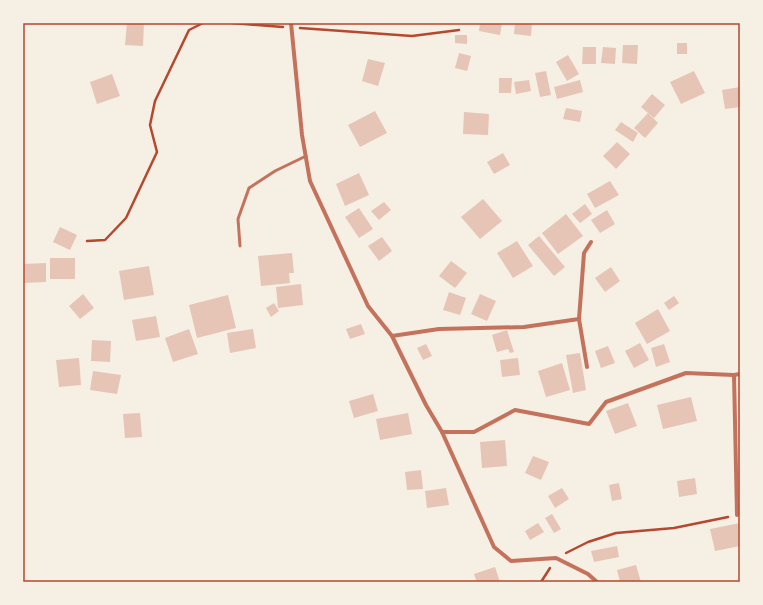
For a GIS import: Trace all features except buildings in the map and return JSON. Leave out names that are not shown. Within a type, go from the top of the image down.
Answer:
[{"type":"street","points":[[291,25],[302,134],[310,181],[368,306],[392,336],[426,405],[442,432],[494,547],[511,561],[556,558],[588,574],[596,582]]},
{"type":"street","points":[[587,367],[579,319],[584,253],[591,242]]},
{"type":"street","points":[[392,336],[439,329],[524,327],[579,319]]},
{"type":"street","points":[[442,432],[474,432],[514,410],[589,424],[606,402],[686,373],[740,374]]},
{"type":"street","points":[[734,375],[737,515]]},
{"type":"lane","points":[[240,246],[238,219],[249,188],[275,171],[306,156]]},
{"type":"path","points":[[87,241],[105,240],[126,218],[157,152],[150,125],[155,101],[189,30],[204,23]]},
{"type":"path","points":[[232,23],[291,25],[412,36],[459,30]]},
{"type":"path","points":[[541,582],[556,558],[588,542],[616,533],[674,528],[737,515]]}]
